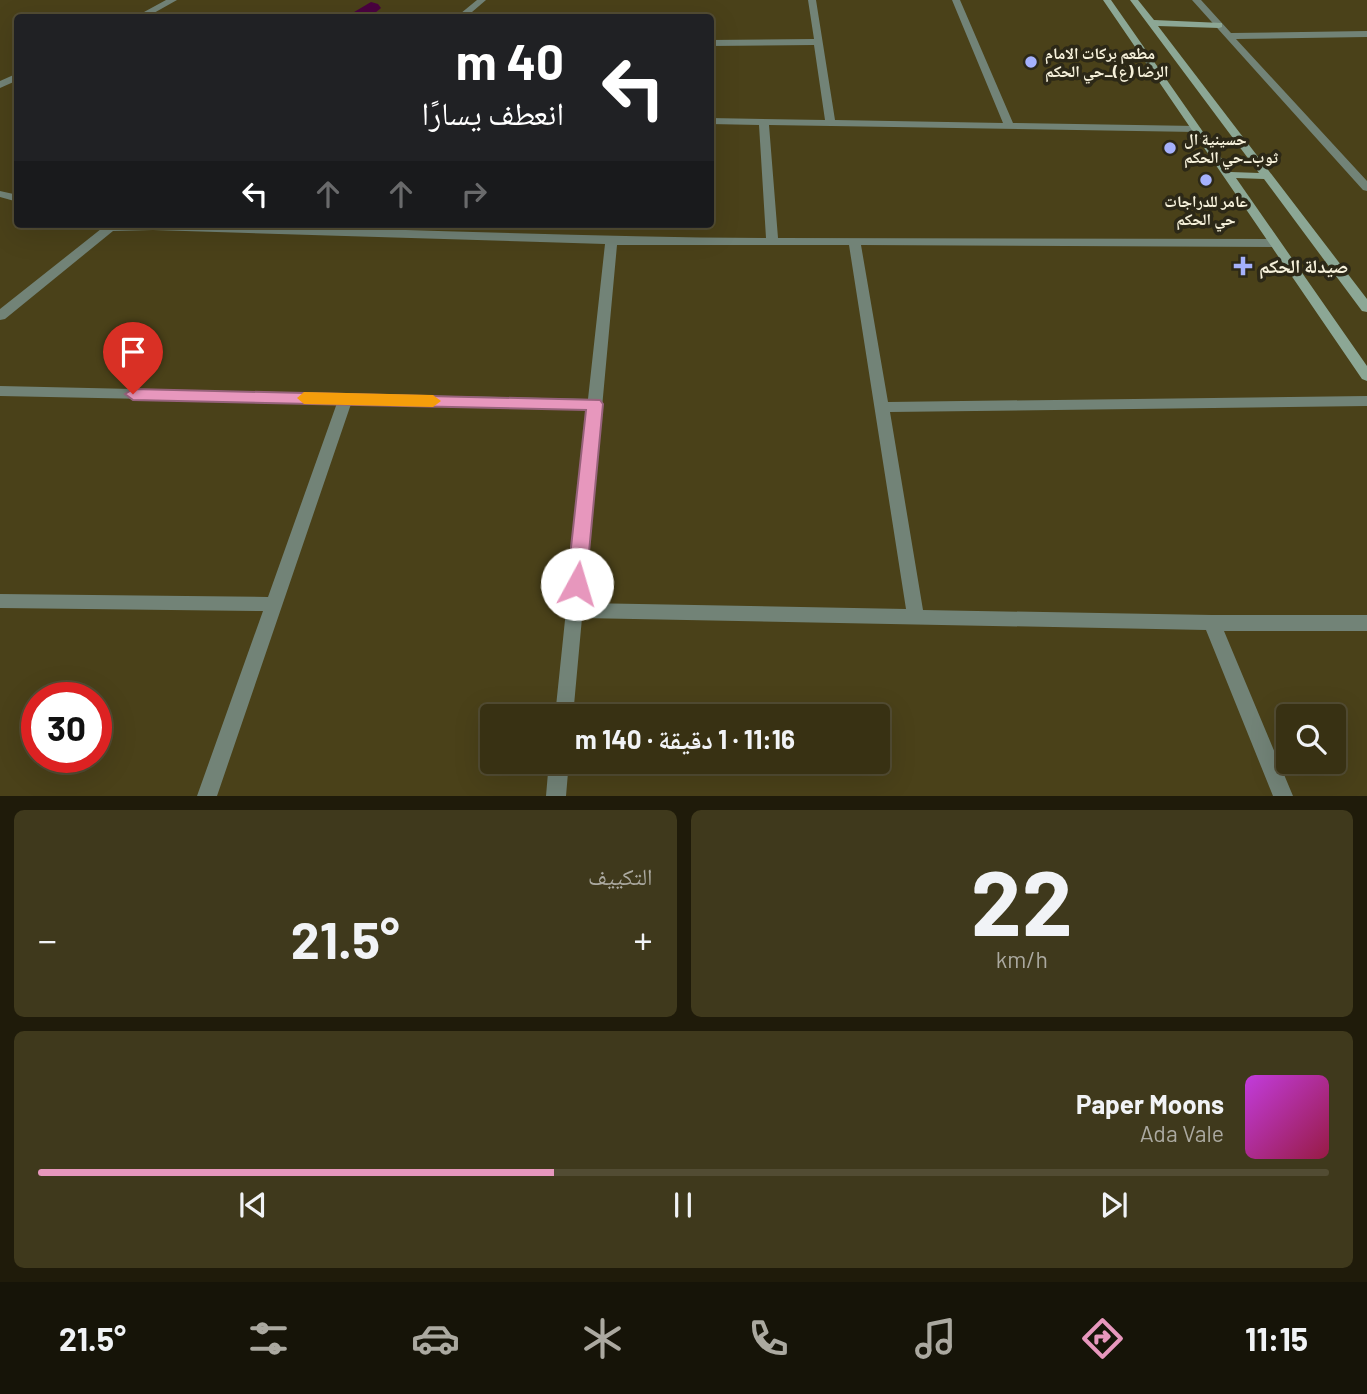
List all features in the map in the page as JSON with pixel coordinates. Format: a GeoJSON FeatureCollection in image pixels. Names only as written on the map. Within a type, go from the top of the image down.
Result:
{"type":"FeatureCollection","features":[{"type":"Feature","properties":{"kind":"street"},"geometry":{"type":"LineString","coordinates":[[145,14],[173,0]]}},
{"type":"Feature","properties":{"kind":"street"},"geometry":{"type":"LineString","coordinates":[[464,14],[482,0]]}},
{"type":"Feature","properties":{"kind":"street"},"geometry":{"type":"LineString","coordinates":[[812,0],[831,124]]}},
{"type":"Feature","properties":{"kind":"street"},"geometry":{"type":"LineString","coordinates":[[956,0],[1010,127]]}},
{"type":"Feature","properties":{"kind":"street"},"geometry":{"type":"LineString","coordinates":[[1107,0],[1367,376]]}},
{"type":"Feature","properties":{"kind":"street"},"geometry":{"type":"LineString","coordinates":[[1134,0],[1367,309]]}},
{"type":"Feature","properties":{"kind":"street"},"geometry":{"type":"LineString","coordinates":[[1196,0],[1367,188]]}},
{"type":"Feature","properties":{"kind":"street"},"geometry":{"type":"LineString","coordinates":[[1151,23],[1219,24]]}},
{"type":"Feature","properties":{"kind":"street"},"geometry":{"type":"LineString","coordinates":[[1230,36],[1362,35],[1367,43]]}},
{"type":"Feature","properties":{"kind":"street"},"geometry":{"type":"LineString","coordinates":[[714,43],[818,42]]}},
{"type":"Feature","properties":{"kind":"street"},"geometry":{"type":"LineString","coordinates":[[714,121],[1196,129]]}},
{"type":"Feature","properties":{"kind":"street"},"geometry":{"type":"LineString","coordinates":[[764,122],[772,242]]}},
{"type":"Feature","properties":{"kind":"street"},"geometry":{"type":"LineString","coordinates":[[1228,175],[1265,176]]}},
{"type":"Feature","properties":{"kind":"street"},"geometry":{"type":"LineString","coordinates":[[0,316],[110,228]]}},
{"type":"Feature","properties":{"kind":"street"},"geometry":{"type":"LineString","coordinates":[[216,228],[611,241],[1275,243]]}},
{"type":"Feature","properties":{"kind":"street"},"geometry":{"type":"LineString","coordinates":[[565,704],[611,241]]}},
{"type":"Feature","properties":{"kind":"street"},"geometry":{"type":"LineString","coordinates":[[855,243],[916,617]]}},
{"type":"Feature","properties":{"kind":"street"},"geometry":{"type":"LineString","coordinates":[[0,391],[595,404]]}},
{"type":"Feature","properties":{"kind":"street"},"geometry":{"type":"LineString","coordinates":[[207,796],[346,399]]}},
{"type":"Feature","properties":{"kind":"street"},"geometry":{"type":"LineString","coordinates":[[882,407],[1367,401]]}},
{"type":"Feature","properties":{"kind":"street"},"geometry":{"type":"LineString","coordinates":[[0,601],[274,604]]}},
{"type":"Feature","properties":{"kind":"street"},"geometry":{"type":"LineString","coordinates":[[574,610],[1212,623],[1367,623]]}},
{"type":"Feature","properties":{"kind":"street"},"geometry":{"type":"LineString","coordinates":[[1212,623],[1283,796]]}},
{"type":"Feature","properties":{"kind":"street"},"geometry":{"type":"LineString","coordinates":[[555,796],[558,774]]}},
{"type":"Feature","properties":{"kind":"waterway"},"geometry":{"type":"LineString","coordinates":[[361,14],[371,8]]}},
{"type":"Feature","properties":{"kind":"slow traffic"},"geometry":{"type":"LineString","coordinates":[[304,398],[433,401]]}},
{"type":"Feature","properties":{"kind":"place","name":"مطعم بركات الامام الرضا (ع)_حي الحكم"},"geometry":{"type":"Point","coordinates":[1031,62]}},
{"type":"Feature","properties":{"kind":"place","name":"حسينية ال ثوب_حي الحكم"},"geometry":{"type":"Point","coordinates":[1170,148]}},
{"type":"Feature","properties":{"kind":"place","name":"عامر للدراجات حي الحكم"},"geometry":{"type":"Point","coordinates":[1206,180]}},
{"type":"Feature","properties":{"kind":"place","name":"صيدلة الحكم"},"geometry":{"type":"Point","coordinates":[1243,266]}},
{"type":"Feature","properties":{"kind":"route"},"geometry":{"type":"LineString","coordinates":[[133,394],[595,404],[577,584]]}}]}
